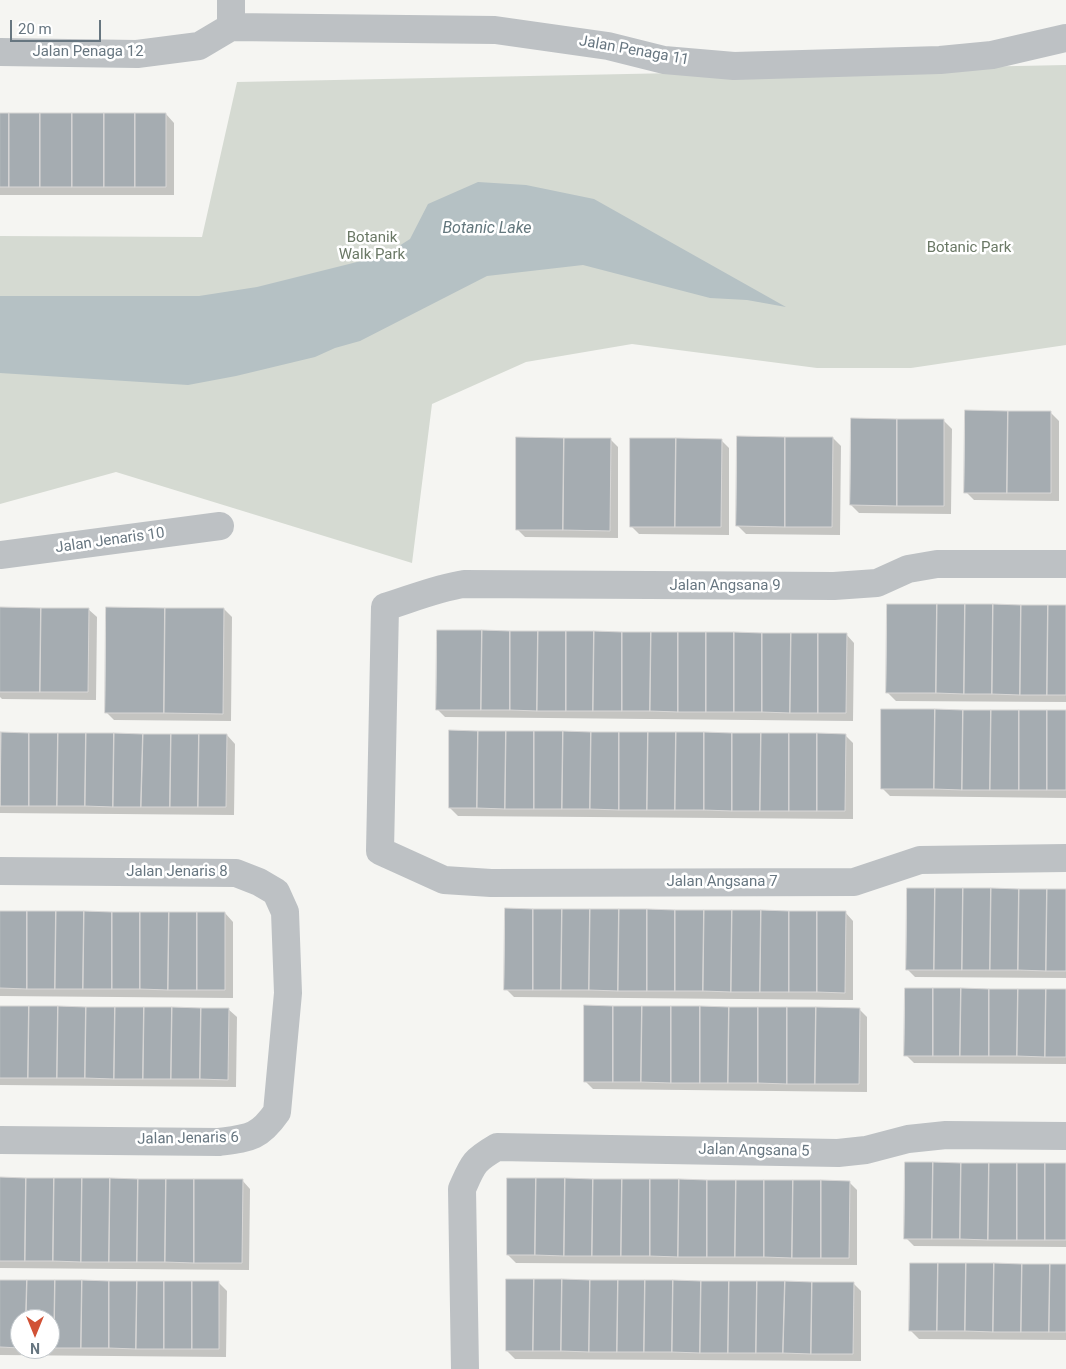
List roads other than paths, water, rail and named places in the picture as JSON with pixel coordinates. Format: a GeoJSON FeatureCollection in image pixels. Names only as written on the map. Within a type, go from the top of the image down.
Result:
{"type":"FeatureCollection","features":[{"type":"Feature","properties":{"kind":"street"},"geometry":{"type":"LineString","coordinates":[[231,0],[231,27]]}},
{"type":"Feature","properties":{"kind":"street","name":"Jalan Penaga 11"},"geometry":{"type":"LineString","coordinates":[[231,27],[495,30],[608,46],[664,60],[734,66],[940,60],[992,55],[1066,38]]}},
{"type":"Feature","properties":{"kind":"street","name":"Jalan Penaga 12"},"geometry":{"type":"LineString","coordinates":[[0,52],[137,54],[199,46],[231,27]]}},
{"type":"Feature","properties":{"kind":"street","name":"Jalan Jenaris 10"},"geometry":{"type":"LineString","coordinates":[[0,556],[220,526]]}},
{"type":"Feature","properties":{"kind":"street","name":"Jalan Angsana 9"},"geometry":{"type":"LineString","coordinates":[[380,851],[385,606],[430,593],[443,587],[464,584],[834,586],[876,583],[908,569],[937,564],[1066,564]]}},
{"type":"Feature","properties":{"kind":"street","name":"Jalan Angsana 7"},"geometry":{"type":"LineString","coordinates":[[380,851],[444,880],[491,882],[854,882],[920,860],[1066,858]]}},
{"type":"Feature","properties":{"kind":"street","name":"Jalan Jenaris 8"},"geometry":{"type":"LineString","coordinates":[[0,871],[236,872],[276,892],[285,912],[288,993]]}},
{"type":"Feature","properties":{"kind":"street","name":"Jalan Jenaris 6"},"geometry":{"type":"LineString","coordinates":[[0,1140],[219,1142],[250,1138],[267,1126],[277,1112],[288,993]]}},
{"type":"Feature","properties":{"kind":"street","name":"Jalan Angsana 5"},"geometry":{"type":"LineString","coordinates":[[465,1369],[462,1189],[479,1157],[497,1146],[838,1153],[866,1150],[908,1139],[946,1136],[1066,1136]]}},
{"type":"Feature","properties":{"kind":"water","name":"Botanic Lake"},"geometry":{"type":"Polygon","coordinates":[[[478,182],[526,185],[594,199],[786,307],[747,300],[710,298],[583,265],[487,276],[360,341],[335,348],[315,357],[236,376],[188,385],[0,373],[0,296],[199,296],[257,287],[385,255],[410,239],[428,204],[478,182]]]}},
{"type":"Feature","properties":{"kind":"park label","name":"Botanik Walk Park"},"geometry":{"type":"Point","coordinates":[372,246]}},
{"type":"Feature","properties":{"kind":"park label","name":"Botanic Park"},"geometry":{"type":"Point","coordinates":[969,248]}}]}
